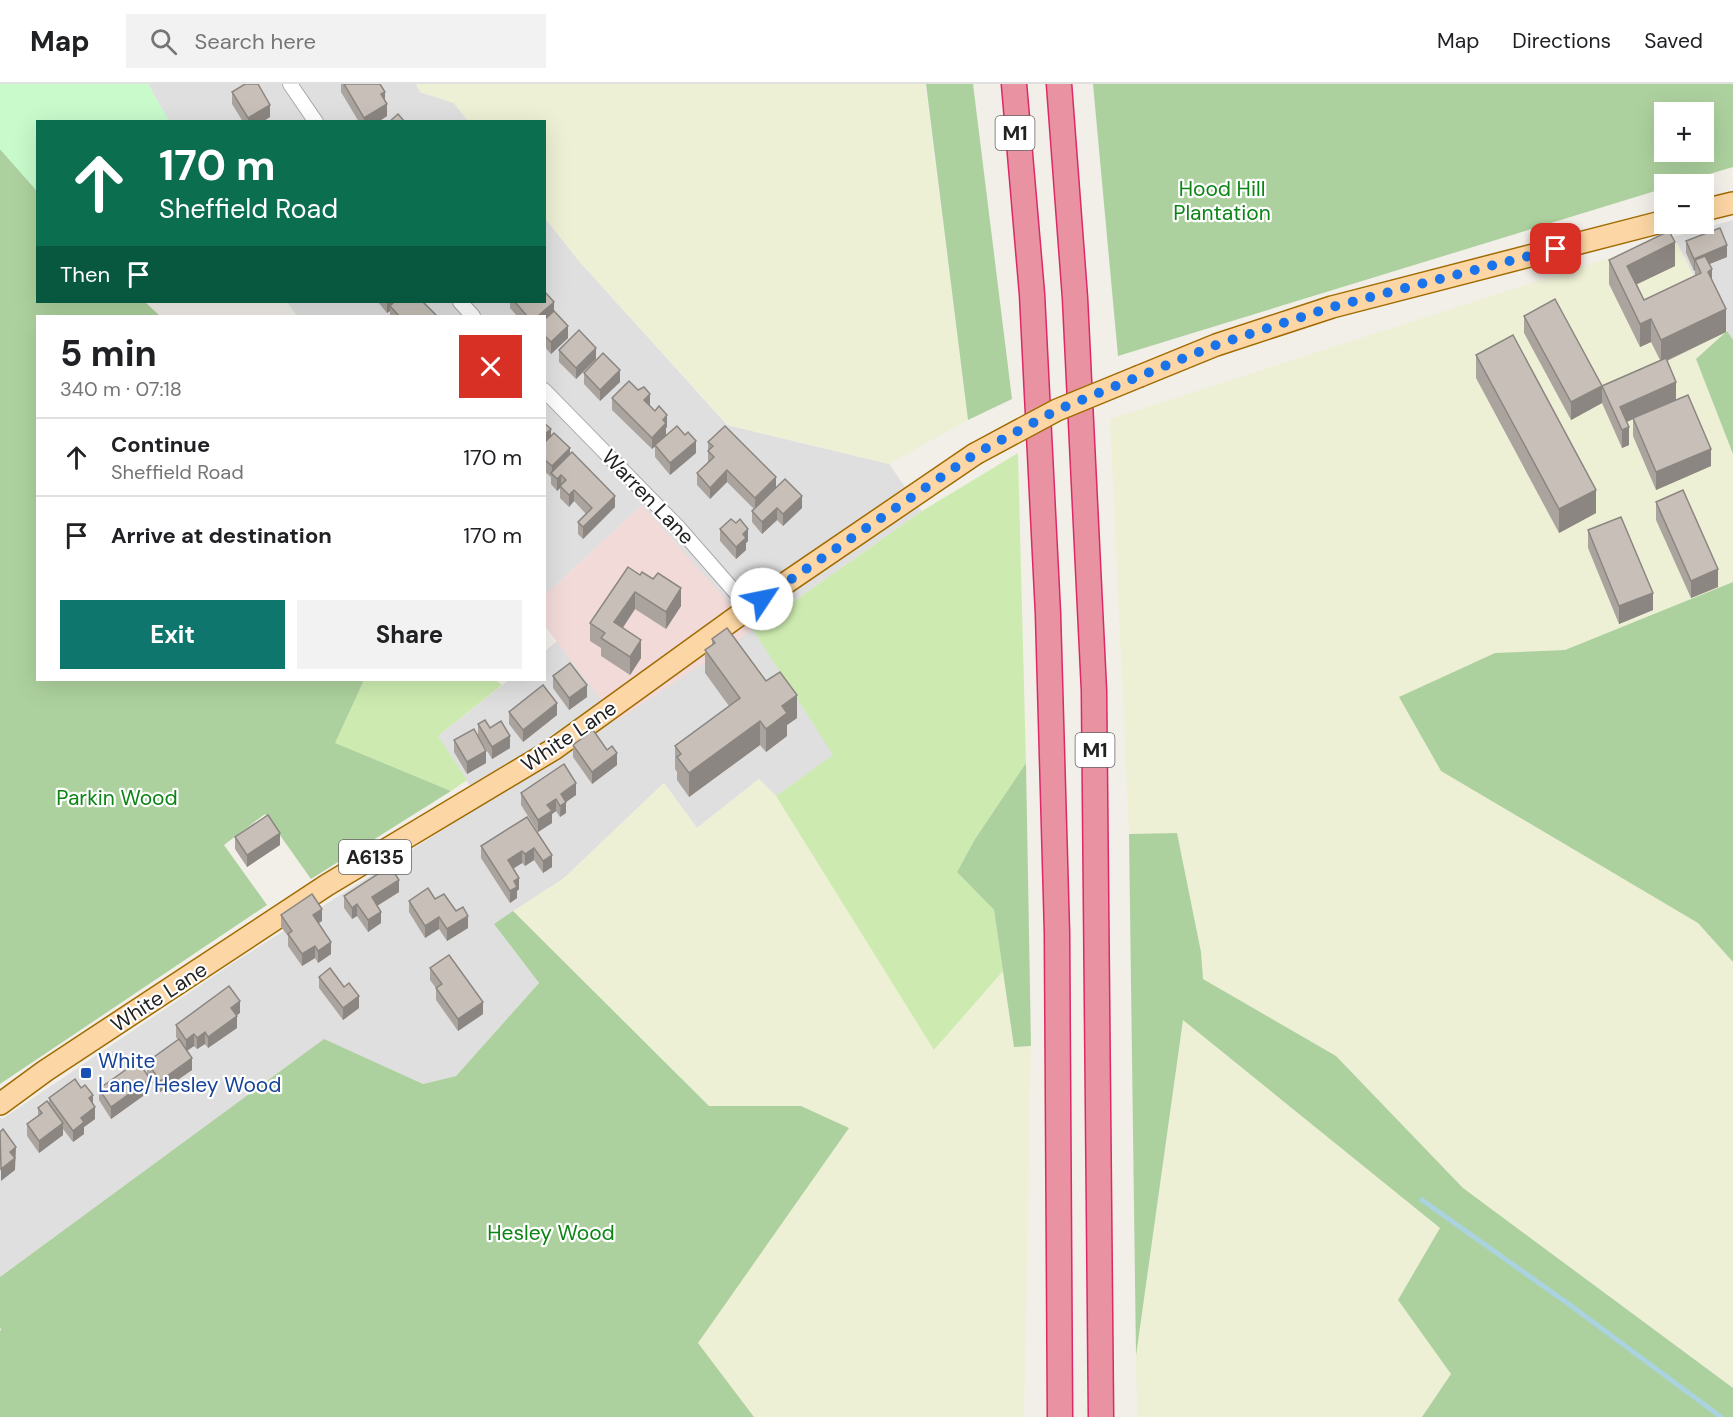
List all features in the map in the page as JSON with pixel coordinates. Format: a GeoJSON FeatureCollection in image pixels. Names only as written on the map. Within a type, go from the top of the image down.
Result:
{"type":"FeatureCollection","features":[{"type":"Feature","properties":{"kind":"highway","name":"M1"},"geometry":{"type":"LineString","coordinates":[[1008,84],[1022,182]]}},
{"type":"Feature","properties":{"kind":"highway","name":"M1"},"geometry":{"type":"LineString","coordinates":[[1014,84],[1032,294],[1048,614],[1057,933],[1060,1417]]}},
{"type":"Feature","properties":{"kind":"highway","name":"M1"},"geometry":{"type":"LineString","coordinates":[[1059,84],[1075,298],[1094,691],[1101,1417]]}},
{"type":"Feature","properties":{"kind":"main road"},"geometry":{"type":"LineString","coordinates":[[1714,208],[1733,203]]}},
{"type":"Feature","properties":{"kind":"main road","name":"White Lane"},"geometry":{"type":"LineString","coordinates":[[0,1104],[45,1071],[327,885],[554,749],[749,608],[975,454],[1057,410],[1216,345],[1332,307],[1654,224]]}},
{"type":"Feature","properties":{"kind":"street"},"geometry":{"type":"LineString","coordinates":[[290,84],[315,120]]}},
{"type":"Feature","properties":{"kind":"street"},"geometry":{"type":"LineString","coordinates":[[461,303],[472,315]]}},
{"type":"Feature","properties":{"kind":"street","name":"Warren Lane"},"geometry":{"type":"LineString","coordinates":[[546,392],[679,528],[749,608]]}},
{"type":"Feature","properties":{"kind":"shaded area"},"geometry":{"type":"Polygon","coordinates":[[[148,84],[416,84],[420,92],[454,103],[467,120],[168,120],[148,84]]]}},
{"type":"Feature","properties":{"kind":"shaded area"},"geometry":{"type":"Polygon","coordinates":[[[546,219],[579,261],[727,425],[889,464],[922,511],[753,630],[834,755],[776,796],[759,779],[697,828],[664,783],[563,879],[494,924],[539,983],[456,1076],[423,1084],[324,1040],[0,1277],[0,1117],[2,1119],[233,963],[482,805],[438,736],[508,681],[546,681],[546,650],[557,641],[618,721],[642,505],[546,594],[546,315],[296,315],[288,303],[546,303],[546,219]]]}},
{"type":"Feature","properties":{"kind":"shaded area"},"geometry":{"type":"Polygon","coordinates":[[[1733,220],[1733,340],[1702,293],[1674,237],[1684,234],[1714,234],[1714,225],[1733,220]]]}},
{"type":"Feature","properties":{"kind":"shaded area"},"geometry":{"type":"Polygon","coordinates":[[[642,505],[753,630],[617,721],[546,627],[546,594],[642,505]]]}},
{"type":"Feature","properties":{"kind":"green space"},"geometry":{"type":"Polygon","coordinates":[[[0,84],[148,84],[168,120],[36,120],[36,190],[0,149],[0,84]]]}},
{"type":"Feature","properties":{"kind":"green space"},"geometry":{"type":"Polygon","coordinates":[[[416,84],[925,84],[968,420],[889,464],[728,425],[579,261],[546,219],[546,120],[467,120],[454,103],[420,92],[416,84]]]}},
{"type":"Feature","properties":{"kind":"green space"},"geometry":{"type":"Polygon","coordinates":[[[926,84],[973,84],[1012,399],[968,420],[926,84]]]}},
{"type":"Feature","properties":{"kind":"green space","name":"Hood Hill Plantation"},"geometry":{"type":"Polygon","coordinates":[[[1093,84],[1733,84],[1733,167],[1710,174],[1654,174],[1654,191],[1118,356],[1093,84]]]}},
{"type":"Feature","properties":{"kind":"green space","name":"Parkin Wood"},"geometry":{"type":"Polygon","coordinates":[[[0,149],[36,190],[36,303],[146,303],[159,315],[36,315],[36,681],[364,681],[335,743],[451,791],[311,879],[265,814],[224,845],[267,905],[0,1084],[0,149]]]}},
{"type":"Feature","properties":{"kind":"green space"},"geometry":{"type":"Polygon","coordinates":[[[1674,237],[1702,293],[1727,331],[1696,359],[1733,454],[1733,582],[1565,650],[1495,653],[1698,923],[1733,962],[1733,1388],[1463,1188],[1336,1056],[1203,979],[1201,952],[1177,833],[1129,834],[1110,419],[1674,237]]]}},
{"type":"Feature","properties":{"kind":"green space"},"geometry":{"type":"Polygon","coordinates":[[[1727,331],[1733,340],[1733,454],[1696,359],[1727,331]]]}},
{"type":"Feature","properties":{"kind":"green space"},"geometry":{"type":"Polygon","coordinates":[[[1018,453],[1026,763],[975,839],[957,872],[994,910],[1003,971],[934,1050],[776,796],[833,755],[753,630],[922,511],[1018,453]]]}},
{"type":"Feature","properties":{"kind":"green space"},"geometry":{"type":"Polygon","coordinates":[[[1733,582],[1733,962],[1698,923],[1441,771],[1399,697],[1495,653],[1565,650],[1733,582]]]}},
{"type":"Feature","properties":{"kind":"green space"},"geometry":{"type":"Polygon","coordinates":[[[364,681],[496,681],[502,685],[438,736],[467,780],[451,791],[334,743],[364,681]]]}},
{"type":"Feature","properties":{"kind":"green space"},"geometry":{"type":"Polygon","coordinates":[[[1026,763],[1031,1046],[1014,1047],[994,910],[957,872],[975,839],[1026,763]]]}},
{"type":"Feature","properties":{"kind":"green space"},"geometry":{"type":"Polygon","coordinates":[[[759,779],[776,796],[935,1050],[1003,971],[1014,1047],[1031,1046],[1024,1417],[754,1417],[697,1343],[849,1128],[801,1106],[709,1106],[513,911],[563,879],[664,783],[697,828],[759,779]]]}},
{"type":"Feature","properties":{"kind":"green space"},"geometry":{"type":"Polygon","coordinates":[[[1177,833],[1201,952],[1203,979],[1336,1056],[1463,1188],[1733,1388],[1733,1417],[1422,1417],[1451,1374],[1398,1300],[1440,1228],[1183,1020],[1136,1356],[1129,834],[1177,833]]]}},
{"type":"Feature","properties":{"kind":"green space","name":"Hesley Wood"},"geometry":{"type":"Polygon","coordinates":[[[513,911],[709,1106],[801,1106],[849,1128],[698,1343],[754,1417],[0,1417],[0,1277],[324,1039],[423,1084],[456,1076],[539,983],[494,924],[513,911]]]}},
{"type":"Feature","properties":{"kind":"green space"},"geometry":{"type":"Polygon","coordinates":[[[1183,1019],[1440,1228],[1398,1300],[1452,1374],[1422,1417],[1137,1417],[1136,1356],[1183,1019]]]}},
{"type":"Feature","properties":{"kind":"building"},"geometry":{"type":"Polygon","coordinates":[[[245,84],[258,84],[270,105],[248,118],[232,92],[245,84]]]}},
{"type":"Feature","properties":{"kind":"building"},"geometry":{"type":"Polygon","coordinates":[[[344,84],[380,84],[385,92],[381,94],[387,104],[364,118],[344,84]]]}},
{"type":"Feature","properties":{"kind":"building"},"geometry":{"type":"Polygon","coordinates":[[[398,114],[403,120],[391,120],[398,114]]]}},
{"type":"Feature","properties":{"kind":"building"},"geometry":{"type":"Polygon","coordinates":[[[1720,228],[1727,245],[1694,259],[1686,241],[1704,234],[1714,234],[1714,230],[1720,228]]]}},
{"type":"Feature","properties":{"kind":"building"},"geometry":{"type":"Polygon","coordinates":[[[1663,234],[1671,234],[1675,242],[1627,266],[1644,300],[1701,273],[1695,260],[1705,256],[1712,269],[1708,272],[1726,309],[1661,340],[1651,319],[1640,324],[1609,260],[1663,234]]]}},
{"type":"Feature","properties":{"kind":"building"},"geometry":{"type":"Polygon","coordinates":[[[546,293],[554,302],[539,315],[526,315],[516,303],[546,303],[546,293]]]}},
{"type":"Feature","properties":{"kind":"building"},"geometry":{"type":"Polygon","coordinates":[[[1555,299],[1602,386],[1571,402],[1524,316],[1555,299]]]}},
{"type":"Feature","properties":{"kind":"building"},"geometry":{"type":"Polygon","coordinates":[[[393,303],[424,303],[436,315],[398,315],[390,306],[393,303]]]}},
{"type":"Feature","properties":{"kind":"building"},"geometry":{"type":"Polygon","coordinates":[[[554,311],[568,326],[551,342],[546,337],[546,318],[554,311]]]}},
{"type":"Feature","properties":{"kind":"building"},"geometry":{"type":"Polygon","coordinates":[[[579,330],[596,348],[576,368],[559,350],[579,330]]]}},
{"type":"Feature","properties":{"kind":"building"},"geometry":{"type":"Polygon","coordinates":[[[1513,335],[1596,490],[1559,509],[1476,355],[1513,335]]]}},
{"type":"Feature","properties":{"kind":"building"},"geometry":{"type":"Polygon","coordinates":[[[603,353],[620,370],[600,390],[584,373],[603,353]]]}},
{"type":"Feature","properties":{"kind":"building"},"geometry":{"type":"Polygon","coordinates":[[[1666,358],[1676,382],[1620,407],[1629,427],[1622,430],[1602,386],[1666,358]]]}},
{"type":"Feature","properties":{"kind":"building"},"geometry":{"type":"Polygon","coordinates":[[[629,381],[638,390],[644,387],[650,394],[644,400],[655,411],[659,406],[667,415],[663,420],[666,423],[652,438],[612,398],[629,381]]]}},
{"type":"Feature","properties":{"kind":"building"},"geometry":{"type":"Polygon","coordinates":[[[1688,395],[1711,449],[1656,472],[1633,418],[1688,395]]]}},
{"type":"Feature","properties":{"kind":"building"},"geometry":{"type":"Polygon","coordinates":[[[677,426],[685,435],[688,432],[696,441],[670,463],[655,445],[677,426]]]}},
{"type":"Feature","properties":{"kind":"building"},"geometry":{"type":"Polygon","coordinates":[[[725,426],[776,477],[755,498],[727,470],[710,488],[697,473],[714,457],[708,451],[713,446],[708,442],[725,426]]]}},
{"type":"Feature","properties":{"kind":"building"},"geometry":{"type":"Polygon","coordinates":[[[554,433],[570,448],[552,466],[546,461],[546,441],[554,433]]]}},
{"type":"Feature","properties":{"kind":"building"},"geometry":{"type":"Polygon","coordinates":[[[572,452],[615,496],[583,527],[578,522],[592,508],[574,490],[569,495],[560,486],[566,480],[561,475],[557,479],[551,473],[572,452]]]}},
{"type":"Feature","properties":{"kind":"building"},"geometry":{"type":"Polygon","coordinates":[[[785,479],[802,496],[783,514],[777,508],[762,522],[752,511],[785,479]]]}},
{"type":"Feature","properties":{"kind":"building"},"geometry":{"type":"Polygon","coordinates":[[[1683,490],[1718,569],[1691,581],[1656,502],[1683,490]]]}},
{"type":"Feature","properties":{"kind":"building"},"geometry":{"type":"Polygon","coordinates":[[[1621,517],[1653,593],[1619,606],[1588,530],[1621,517]]]}},
{"type":"Feature","properties":{"kind":"building"},"geometry":{"type":"Polygon","coordinates":[[[731,519],[736,523],[740,519],[748,529],[743,534],[746,538],[736,547],[720,529],[731,519]]]}},
{"type":"Feature","properties":{"kind":"building"},"geometry":{"type":"Polygon","coordinates":[[[628,567],[640,575],[642,572],[653,579],[658,573],[681,588],[666,612],[635,592],[614,622],[641,640],[630,657],[601,638],[605,633],[590,623],[628,567]]]}},
{"type":"Feature","properties":{"kind":"building"},"geometry":{"type":"Polygon","coordinates":[[[727,628],[766,681],[780,672],[797,695],[782,706],[787,713],[766,729],[760,721],[689,773],[677,757],[681,754],[675,746],[740,698],[705,650],[715,643],[712,639],[727,628]]]}},
{"type":"Feature","properties":{"kind":"building"},"geometry":{"type":"Polygon","coordinates":[[[570,663],[587,685],[569,698],[553,676],[570,663]]]}},
{"type":"Feature","properties":{"kind":"building"},"geometry":{"type":"Polygon","coordinates":[[[543,685],[557,703],[523,730],[509,712],[543,685]]]}},
{"type":"Feature","properties":{"kind":"building"},"geometry":{"type":"Polygon","coordinates":[[[485,720],[490,728],[501,721],[510,736],[492,747],[478,724],[485,720]]]}},
{"type":"Feature","properties":{"kind":"building"},"geometry":{"type":"Polygon","coordinates":[[[474,729],[486,751],[467,762],[454,740],[474,729]]]}},
{"type":"Feature","properties":{"kind":"building"},"geometry":{"type":"Polygon","coordinates":[[[593,730],[607,750],[612,746],[617,753],[592,772],[573,745],[593,730]]]}},
{"type":"Feature","properties":{"kind":"building"},"geometry":{"type":"Polygon","coordinates":[[[564,764],[576,783],[561,794],[566,802],[560,806],[556,799],[547,805],[552,811],[538,820],[521,793],[564,764]]]}},
{"type":"Feature","properties":{"kind":"building"},"geometry":{"type":"Polygon","coordinates":[[[268,815],[280,833],[247,855],[235,837],[268,815]]]}},
{"type":"Feature","properties":{"kind":"building"},"geometry":{"type":"Polygon","coordinates":[[[527,817],[552,855],[543,861],[534,848],[525,854],[522,851],[508,860],[519,878],[514,881],[517,887],[510,891],[481,846],[527,817]]]}},
{"type":"Feature","properties":{"kind":"building"},"geometry":{"type":"Polygon","coordinates":[[[390,866],[399,880],[372,897],[381,912],[368,920],[357,904],[352,908],[344,896],[390,866]]]}},
{"type":"Feature","properties":{"kind":"building"},"geometry":{"type":"Polygon","coordinates":[[[428,888],[435,899],[444,894],[456,911],[463,907],[468,916],[447,929],[439,917],[425,926],[409,901],[428,888]]]}},
{"type":"Feature","properties":{"kind":"building"},"geometry":{"type":"Polygon","coordinates":[[[312,894],[322,909],[313,915],[331,942],[318,951],[315,946],[302,954],[288,934],[292,931],[281,915],[312,894]]]}},
{"type":"Feature","properties":{"kind":"building"},"geometry":{"type":"Polygon","coordinates":[[[449,955],[483,1002],[458,1019],[436,988],[442,984],[430,968],[449,955]]]}},
{"type":"Feature","properties":{"kind":"building"},"geometry":{"type":"Polygon","coordinates":[[[330,968],[344,987],[349,983],[359,996],[343,1008],[319,977],[330,968]]]}},
{"type":"Feature","properties":{"kind":"building"},"geometry":{"type":"Polygon","coordinates":[[[229,986],[240,1001],[231,1008],[237,1016],[208,1037],[205,1032],[197,1038],[194,1034],[186,1040],[176,1025],[229,986]]]}},
{"type":"Feature","properties":{"kind":"building"},"geometry":{"type":"Polygon","coordinates":[[[179,1039],[192,1058],[160,1081],[147,1062],[179,1039]]]}},
{"type":"Feature","properties":{"kind":"building"},"geometry":{"type":"Polygon","coordinates":[[[138,1061],[150,1079],[111,1107],[99,1089],[138,1061]]]}},
{"type":"Feature","properties":{"kind":"building"},"geometry":{"type":"Polygon","coordinates":[[[75,1079],[81,1088],[85,1085],[93,1095],[89,1098],[95,1107],[81,1118],[84,1122],[73,1131],[49,1098],[75,1079]]]}},
{"type":"Feature","properties":{"kind":"building"},"geometry":{"type":"Polygon","coordinates":[[[47,1101],[63,1123],[39,1141],[27,1124],[42,1113],[38,1108],[47,1101]]]}},
{"type":"Feature","properties":{"kind":"building"},"geometry":{"type":"Polygon","coordinates":[[[3,1129],[16,1147],[10,1152],[15,1158],[1,1169],[0,1132],[3,1129]]]}},
{"type":"Feature","properties":{"kind":"waterway"},"geometry":{"type":"LineString","coordinates":[[1422,1200],[1570,1305],[1721,1417]]}},
{"type":"Feature","properties":{"kind":"place","name":"White Lane/Hesley Wood"},"geometry":{"type":"Point","coordinates":[86,1073]}},
{"type":"Feature","properties":{"kind":"route"},"geometry":{"type":"LineString","coordinates":[[762,599],[975,454],[1057,410],[1216,345],[1332,307],[1556,249]]}}]}
